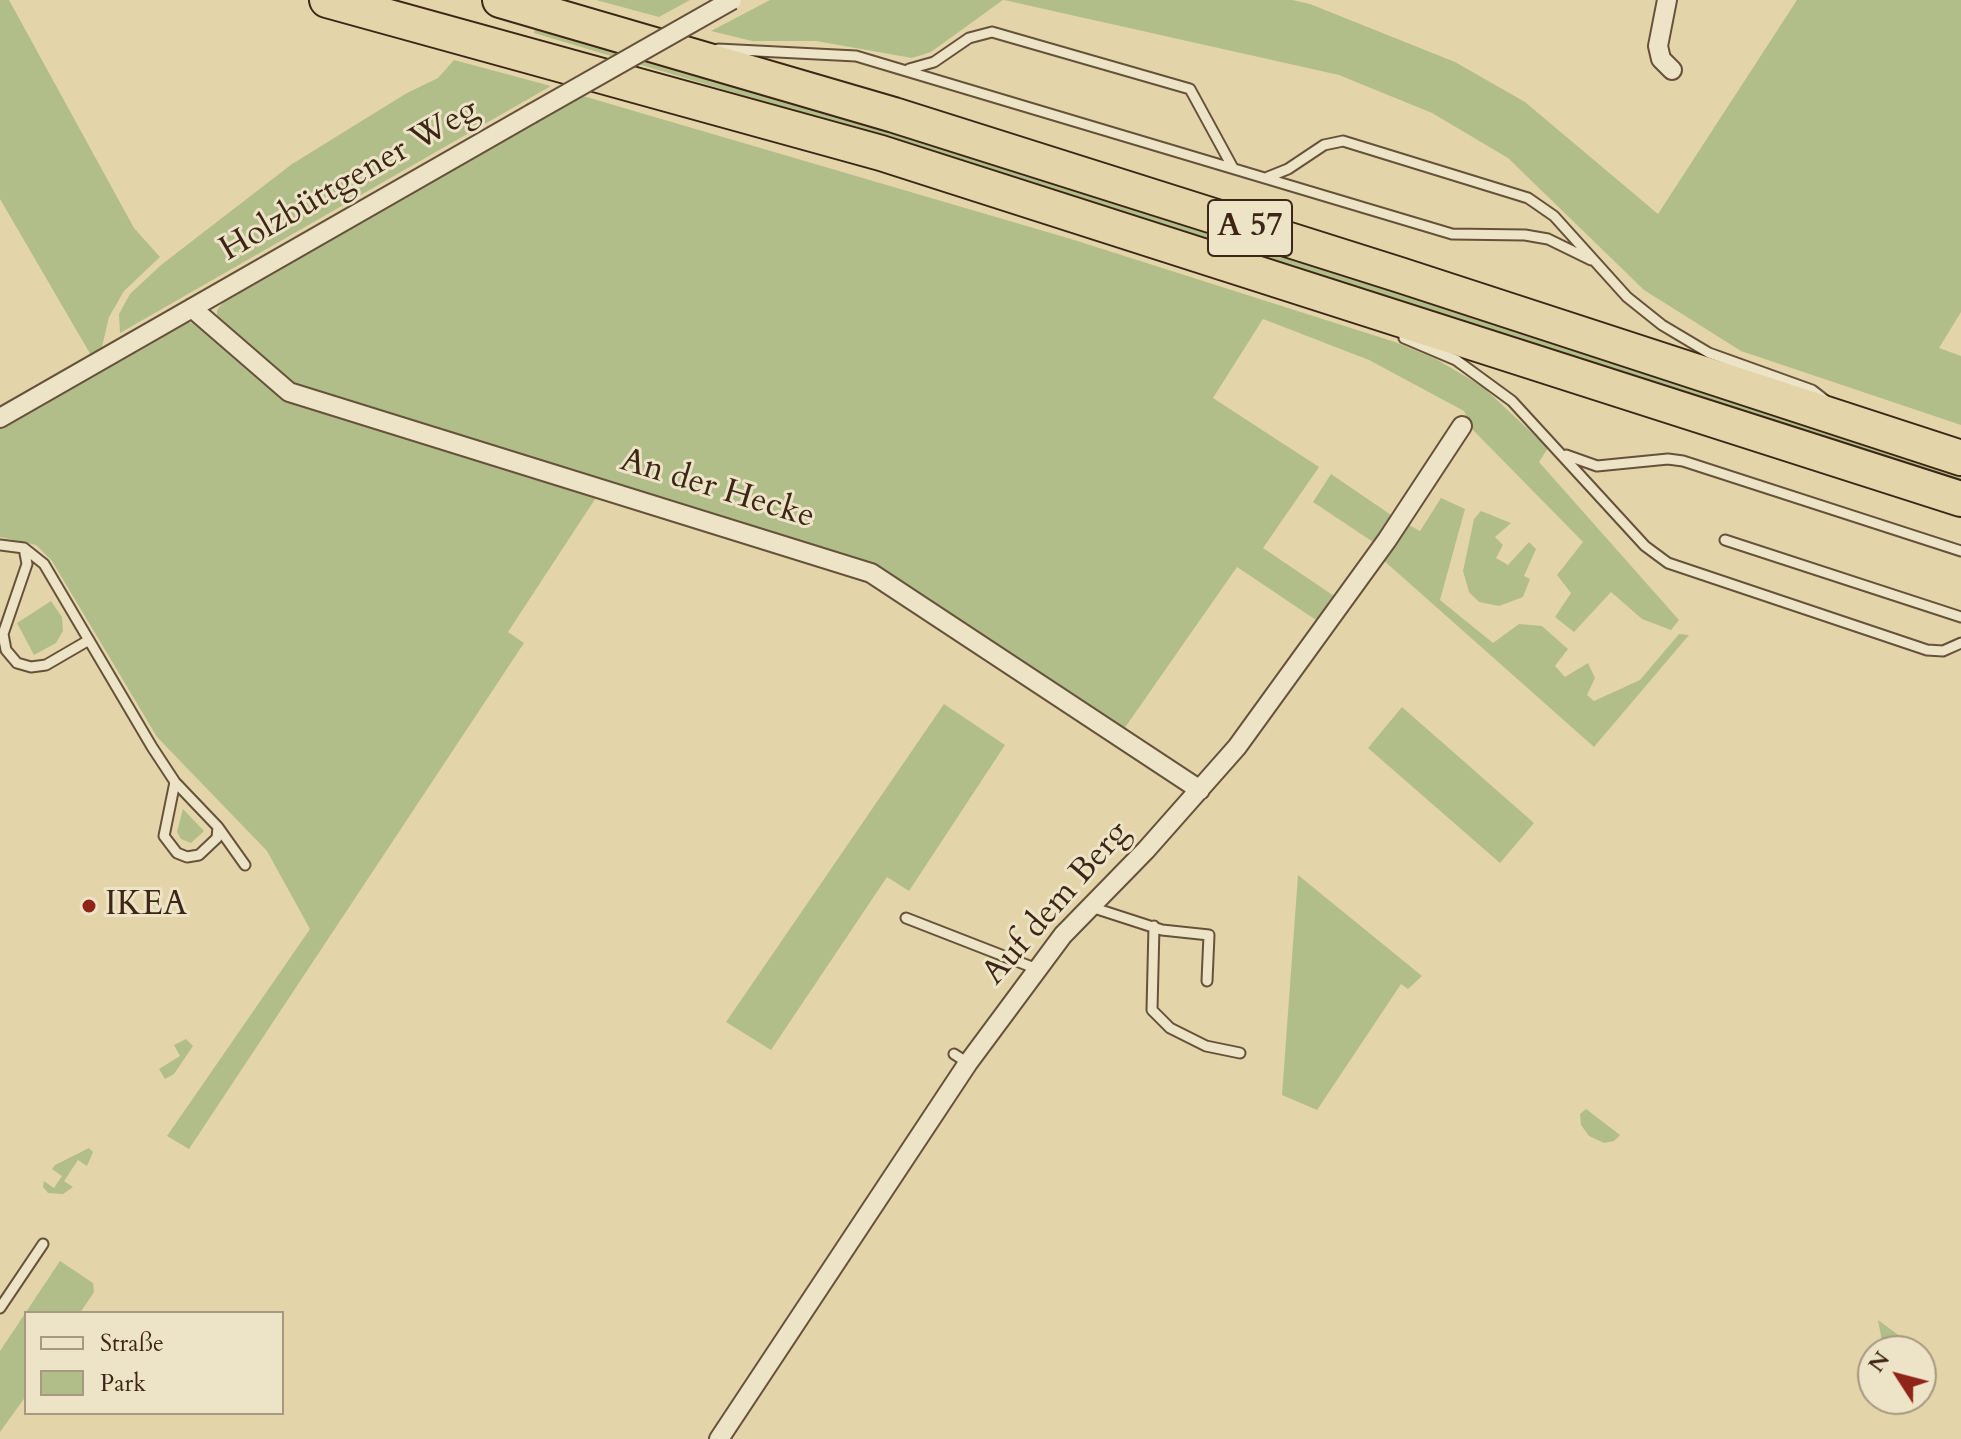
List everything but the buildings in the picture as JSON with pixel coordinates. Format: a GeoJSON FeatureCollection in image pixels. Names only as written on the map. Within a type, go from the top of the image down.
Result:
{"type":"FeatureCollection","features":[{"type":"Feature","properties":{"kind":"highway","name":"A 57"},"geometry":{"type":"LineString","coordinates":[[327,0],[881,153],[1302,285],[1961,499]]}},
{"type":"Feature","properties":{"kind":"highway","name":"A 57"},"geometry":{"type":"LineString","coordinates":[[500,0],[894,115],[1385,270],[1961,458]]}},
{"type":"Feature","properties":{"kind":"street","name":"Holzbüttgener Weg"},"geometry":{"type":"LineString","coordinates":[[0,418],[732,0]]}},
{"type":"Feature","properties":{"kind":"street"},"geometry":{"type":"LineString","coordinates":[[1667,0],[1658,46],[1661,59],[1672,70]]}},
{"type":"Feature","properties":{"kind":"street","name":"An der Hecke"},"geometry":{"type":"LineString","coordinates":[[192,308],[289,392],[871,573],[1200,790]]}},
{"type":"Feature","properties":{"kind":"street","name":"Auf dem Berg"},"geometry":{"type":"LineString","coordinates":[[719,1439],[961,1058],[1089,906],[1237,747],[1306,654],[1462,426]]}},
{"type":"Feature","properties":{"kind":"lane"},"geometry":{"type":"LineString","coordinates":[[905,69],[934,62],[980,33],[1017,37],[1190,89],[1233,168]]}},
{"type":"Feature","properties":{"kind":"lane"},"geometry":{"type":"LineString","coordinates":[[637,40],[712,48],[838,53],[905,69],[1452,234],[1525,235],[1548,239],[1591,260]]}},
{"type":"Feature","properties":{"kind":"lane"},"geometry":{"type":"LineString","coordinates":[[1267,177],[1288,169],[1324,145],[1352,142],[1528,198],[1554,216],[1634,304],[1685,341],[1733,364],[1812,390],[1860,426]]}},
{"type":"Feature","properties":{"kind":"lane"},"geometry":{"type":"LineString","coordinates":[[1302,285],[1341,312]]}},
{"type":"Feature","properties":{"kind":"lane"},"geometry":{"type":"LineString","coordinates":[[1390,333],[1441,353],[1484,377],[1563,454],[1645,546],[1681,569],[1927,650],[1943,651],[1961,643]]}},
{"type":"Feature","properties":{"kind":"lane"},"geometry":{"type":"LineString","coordinates":[[1563,454],[1597,466],[1668,459],[1683,461],[1961,551]]}},
{"type":"Feature","properties":{"kind":"lane"},"geometry":{"type":"LineString","coordinates":[[1725,540],[1961,617]]}},
{"type":"Feature","properties":{"kind":"lane"},"geometry":{"type":"LineString","coordinates":[[0,545],[24,548],[44,564],[175,782],[218,827],[245,865]]}},
{"type":"Feature","properties":{"kind":"lane"},"geometry":{"type":"LineString","coordinates":[[24,548],[27,564],[3,634],[6,650],[17,663],[31,667],[46,665],[89,640]]}},
{"type":"Feature","properties":{"kind":"lane"},"geometry":{"type":"LineString","coordinates":[[175,782],[164,824],[169,845],[187,857],[199,855],[217,838],[218,827]]}},
{"type":"Feature","properties":{"kind":"lane"},"geometry":{"type":"LineString","coordinates":[[1089,906],[1170,932],[1209,935],[1207,981]]}},
{"type":"Feature","properties":{"kind":"lane"},"geometry":{"type":"LineString","coordinates":[[906,918],[1037,969]]}},
{"type":"Feature","properties":{"kind":"lane"},"geometry":{"type":"LineString","coordinates":[[1154,926],[1152,1010],[1170,1028],[1206,1046],[1240,1053]]}},
{"type":"Feature","properties":{"kind":"lane"},"geometry":{"type":"LineString","coordinates":[[0,1308],[43,1244]]}},
{"type":"Feature","properties":{"kind":"green space"},"geometry":{"type":"Polygon","coordinates":[[[0,0],[9,0],[134,228],[160,257],[124,291],[109,317],[102,347],[92,357],[0,199],[0,0]]]}},
{"type":"Feature","properties":{"kind":"green space"},"geometry":{"type":"Polygon","coordinates":[[[596,0],[690,0],[659,17],[596,0]]]}},
{"type":"Feature","properties":{"kind":"green space"},"geometry":{"type":"Polygon","coordinates":[[[770,0],[1003,0],[931,52],[912,58],[816,41],[752,41],[711,31],[770,0]]]}},
{"type":"Feature","properties":{"kind":"green space"},"geometry":{"type":"Polygon","coordinates":[[[1004,0],[1292,0],[1310,4],[1455,62],[1525,102],[1658,214],[1797,0],[1961,0],[1961,312],[1939,348],[1961,356],[1961,425],[1741,351],[1644,290],[1508,158],[1432,113],[1339,75],[1004,0]]]}},
{"type":"Feature","properties":{"kind":"green space"},"geometry":{"type":"Polygon","coordinates":[[[535,28],[1024,173],[1961,475],[1961,482],[1023,179],[534,33],[535,28]]]}},
{"type":"Feature","properties":{"kind":"green space"},"geometry":{"type":"Polygon","coordinates":[[[454,60],[551,86],[120,333],[119,314],[130,294],[161,265],[292,164],[407,93],[438,78],[454,60]]]}},
{"type":"Feature","properties":{"kind":"green space"},"geometry":{"type":"Polygon","coordinates":[[[583,96],[1071,239],[1395,342],[1436,359],[1483,387],[1548,448],[1539,462],[1679,620],[1671,630],[1642,619],[1611,592],[1574,632],[1555,617],[1571,593],[1557,575],[1583,542],[1473,430],[1464,411],[1369,360],[1263,319],[1213,398],[1319,467],[1263,548],[1340,600],[1322,624],[1237,567],[1124,729],[883,570],[287,384],[217,320],[217,310],[224,301],[583,96]]]}},
{"type":"Feature","properties":{"kind":"green space"},"geometry":{"type":"Polygon","coordinates":[[[185,322],[198,323],[272,386],[599,493],[508,632],[524,643],[189,1149],[167,1136],[310,929],[267,851],[157,737],[52,561],[36,545],[0,537],[0,424],[185,322]]]}},
{"type":"Feature","properties":{"kind":"green space"},"geometry":{"type":"Polygon","coordinates":[[[1331,474],[1394,517],[1376,544],[1313,502],[1331,474]]]}},
{"type":"Feature","properties":{"kind":"green space"},"geometry":{"type":"Polygon","coordinates":[[[1441,498],[1465,509],[1440,600],[1493,643],[1519,624],[1542,626],[1568,649],[1555,666],[1565,677],[1588,663],[1595,678],[1587,695],[1594,701],[1640,680],[1679,634],[1689,635],[1594,747],[1382,559],[1405,523],[1420,531],[1441,498]]]}},
{"type":"Feature","properties":{"kind":"green space"},"geometry":{"type":"Polygon","coordinates":[[[1481,511],[1511,523],[1495,537],[1503,545],[1496,558],[1508,565],[1529,542],[1536,549],[1524,576],[1530,579],[1523,597],[1499,606],[1479,602],[1469,592],[1463,571],[1474,519],[1481,511]]]}},
{"type":"Feature","properties":{"kind":"green space"},"geometry":{"type":"Polygon","coordinates":[[[51,601],[62,617],[63,631],[56,643],[34,655],[17,623],[51,601]]]}},
{"type":"Feature","properties":{"kind":"green space"},"geometry":{"type":"Polygon","coordinates":[[[944,704],[1005,745],[909,891],[887,877],[771,1050],[726,1022],[944,704]]]}},
{"type":"Feature","properties":{"kind":"green space"},"geometry":{"type":"Polygon","coordinates":[[[1402,707],[1534,823],[1500,863],[1368,748],[1402,707]]]}},
{"type":"Feature","properties":{"kind":"green space"},"geometry":{"type":"Polygon","coordinates":[[[183,809],[204,831],[191,843],[181,839],[177,832],[183,809]]]}},
{"type":"Feature","properties":{"kind":"green space"},"geometry":{"type":"Polygon","coordinates":[[[1298,875],[1422,976],[1408,989],[1401,984],[1317,1110],[1282,1095],[1298,875]]]}},
{"type":"Feature","properties":{"kind":"green space"},"geometry":{"type":"Polygon","coordinates":[[[186,1039],[193,1046],[174,1074],[165,1079],[159,1069],[180,1056],[174,1045],[186,1039]]]}},
{"type":"Feature","properties":{"kind":"green space"},"geometry":{"type":"Polygon","coordinates":[[[1586,1109],[1620,1135],[1614,1141],[1604,1143],[1589,1136],[1581,1125],[1580,1114],[1586,1109]]]}},
{"type":"Feature","properties":{"kind":"green space"},"geometry":{"type":"Polygon","coordinates":[[[89,1148],[93,1152],[87,1166],[78,1160],[64,1181],[73,1187],[63,1194],[48,1193],[43,1187],[44,1181],[54,1188],[62,1176],[52,1169],[55,1165],[89,1148]]]}},
{"type":"Feature","properties":{"kind":"green space"},"geometry":{"type":"Polygon","coordinates":[[[60,1261],[93,1283],[94,1292],[81,1311],[27,1311],[60,1261]]]}},
{"type":"Feature","properties":{"kind":"green space"},"geometry":{"type":"Polygon","coordinates":[[[24,1315],[24,1399],[0,1432],[0,1351],[24,1315]]]}},
{"type":"Feature","properties":{"kind":"green space"},"geometry":{"type":"Polygon","coordinates":[[[1878,1320],[1898,1335],[1881,1335],[1878,1320]]]}},
{"type":"Feature","properties":{"kind":"place","name":"IKEA"},"geometry":{"type":"Point","coordinates":[89,906]}}]}
